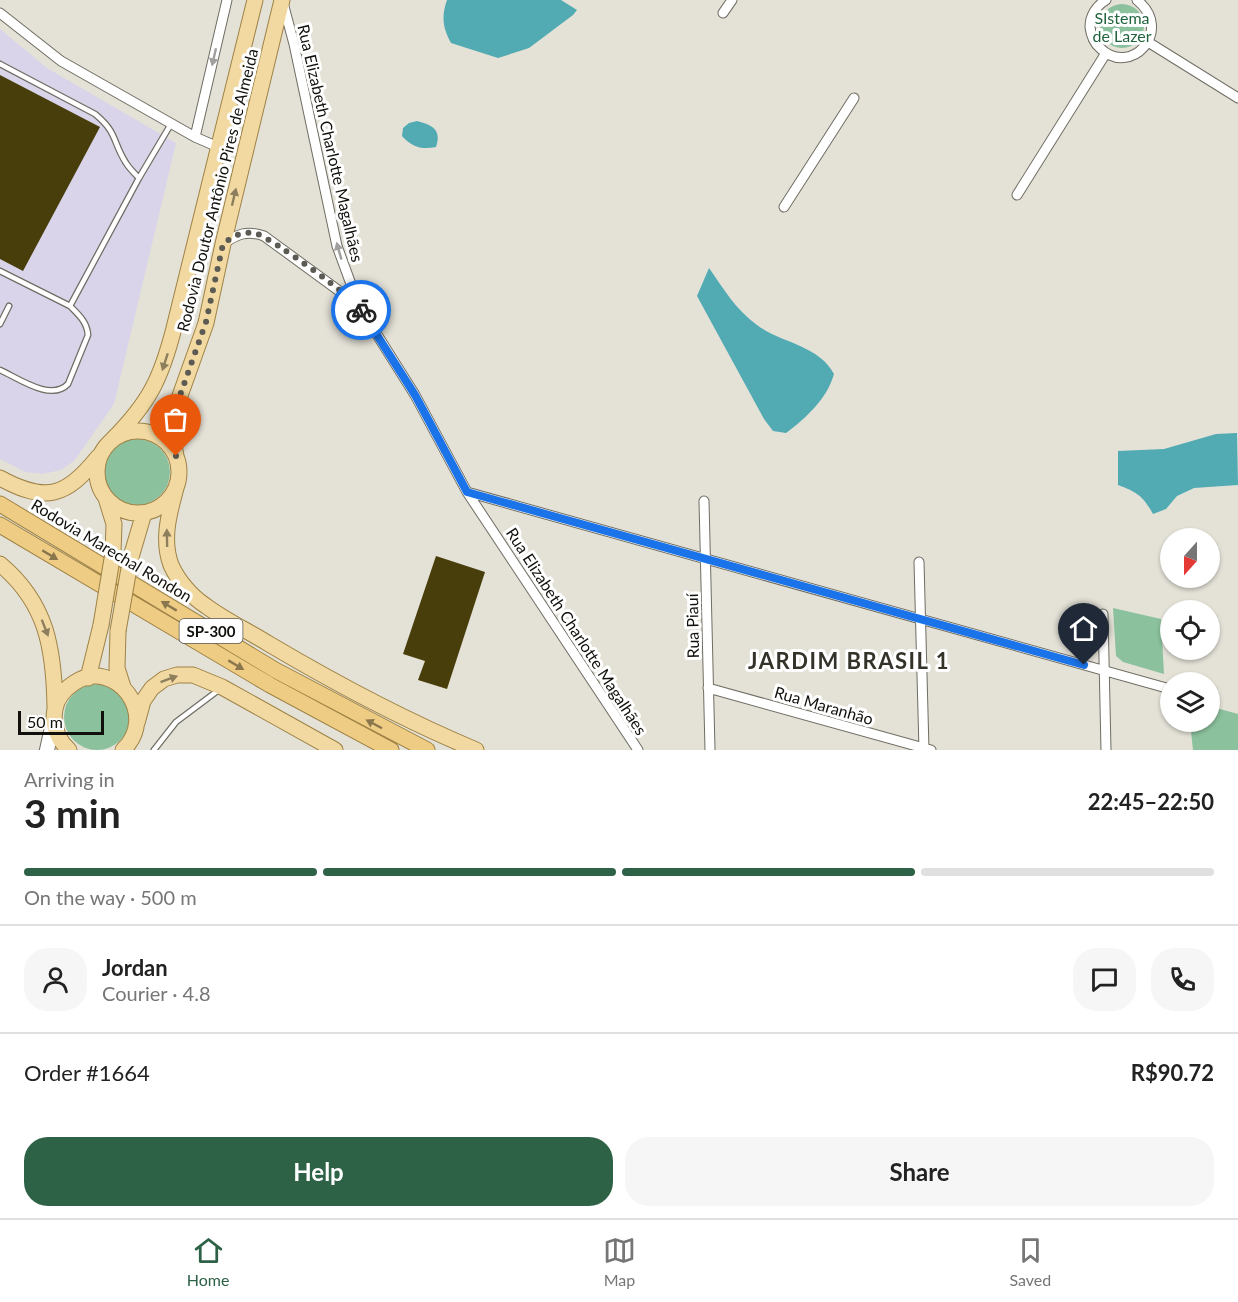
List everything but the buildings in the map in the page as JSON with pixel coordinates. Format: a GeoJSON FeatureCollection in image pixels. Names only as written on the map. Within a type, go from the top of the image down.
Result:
{"type":"FeatureCollection","features":[{"type":"Feature","properties":{"kind":"highway","name":"Rodovia Marechal Rondon"},"geometry":{"type":"LineString","coordinates":[[0,504],[275,670],[427,750]]}},
{"type":"Feature","properties":{"kind":"highway","name":"SP-300"},"geometry":{"type":"LineString","coordinates":[[0,525],[270,685],[392,750]]}},
{"type":"Feature","properties":{"kind":"main road","name":"Rodovia Doutor Antônio Pires de Almeida"},"geometry":{"type":"LineString","coordinates":[[112,440],[140,410],[161,373],[255,0]]}},
{"type":"Feature","properties":{"kind":"main road","name":"Rodovia Doutor Antônio Pires de Almeida"},"geometry":{"type":"LineString","coordinates":[[176,456],[172,418],[206,322],[282,0]]}},
{"type":"Feature","properties":{"kind":"main road"},"geometry":{"type":"LineString","coordinates":[[0,478],[23,489],[44,493],[66,489],[82,478],[112,440],[122,434],[135,431],[148,432],[159,437],[169,445],[176,456],[179,470],[169,514],[167,546],[172,566],[191,594],[205,606],[294,659],[413,722],[476,750]]}},
{"type":"Feature","properties":{"kind":"main road"},"geometry":{"type":"LineString","coordinates":[[87,678],[101,625],[113,553],[114,524],[97,477],[100,455]]}},
{"type":"Feature","properties":{"kind":"main road"},"geometry":{"type":"LineString","coordinates":[[106,498],[123,510],[144,513],[165,503],[177,484]]}},
{"type":"Feature","properties":{"kind":"main road"},"geometry":{"type":"LineString","coordinates":[[123,687],[117,668],[118,631],[131,557],[144,513]]}},
{"type":"Feature","properties":{"kind":"main road"},"geometry":{"type":"LineString","coordinates":[[0,564],[15,577],[35,604],[48,635],[54,670],[55,707],[47,750]]}},
{"type":"Feature","properties":{"kind":"main road"},"geometry":{"type":"LineString","coordinates":[[123,750],[134,736],[143,701],[152,688],[164,679],[177,675],[193,675],[222,687],[335,750]]}},
{"type":"Feature","properties":{"kind":"main road"},"geometry":{"type":"LineString","coordinates":[[55,707],[60,696],[77,681],[100,677],[123,687],[132,697],[137,710],[137,723]]}},
{"type":"Feature","properties":{"kind":"main road"},"geometry":{"type":"LineString","coordinates":[[53,723],[62,744],[69,750]]}},
{"type":"Feature","properties":{"kind":"street"},"geometry":{"type":"LineString","coordinates":[[195,137],[227,0]]}},
{"type":"Feature","properties":{"kind":"street","name":"Rua Elizabeth Charlotte Magalhães"},"geometry":{"type":"LineString","coordinates":[[282,0],[294,44],[338,246],[359,306],[415,395],[467,492],[638,750]]}},
{"type":"Feature","properties":{"kind":"street"},"geometry":{"type":"LineString","coordinates":[[723,13],[732,0]]}},
{"type":"Feature","properties":{"kind":"street"},"geometry":{"type":"LineString","coordinates":[[1106,0],[1095,10],[1090,29],[1098,47],[1115,57],[1125,57],[1142,50],[1152,33],[1150,14],[1137,0]]}},
{"type":"Feature","properties":{"kind":"street"},"geometry":{"type":"LineString","coordinates":[[0,13],[61,61],[171,124],[218,147]]}},
{"type":"Feature","properties":{"kind":"street"},"geometry":{"type":"LineString","coordinates":[[1148,42],[1238,98]]}},
{"type":"Feature","properties":{"kind":"street"},"geometry":{"type":"LineString","coordinates":[[1017,195],[1106,53]]}},
{"type":"Feature","properties":{"kind":"street"},"geometry":{"type":"LineString","coordinates":[[784,207],[854,98]]}},
{"type":"Feature","properties":{"kind":"street"},"geometry":{"type":"LineString","coordinates":[[223,244],[235,235],[246,233],[264,236],[359,306]]}},
{"type":"Feature","properties":{"kind":"street"},"geometry":{"type":"LineString","coordinates":[[467,492],[1160,686]]}},
{"type":"Feature","properties":{"kind":"street","name":"Rua Piauí"},"geometry":{"type":"LineString","coordinates":[[704,501],[710,750]]}},
{"type":"Feature","properties":{"kind":"street"},"geometry":{"type":"LineString","coordinates":[[919,562],[919,619],[926,749]]}},
{"type":"Feature","properties":{"kind":"street"},"geometry":{"type":"LineString","coordinates":[[1103,614],[1106,750]]}},
{"type":"Feature","properties":{"kind":"street","name":"Rua Maranhão"},"geometry":{"type":"LineString","coordinates":[[708,688],[926,749]]}},
{"type":"Feature","properties":{"kind":"lane"},"geometry":{"type":"LineString","coordinates":[[0,64],[95,114],[114,134],[126,164],[138,178]]}},
{"type":"Feature","properties":{"kind":"lane"},"geometry":{"type":"LineString","coordinates":[[70,306],[138,178],[171,124]]}},
{"type":"Feature","properties":{"kind":"lane"},"geometry":{"type":"LineString","coordinates":[[0,271],[70,306],[82,318],[88,335],[68,384],[63,390],[43,389],[0,370]]}},
{"type":"Feature","properties":{"kind":"lane"},"geometry":{"type":"LineString","coordinates":[[0,324],[9,306]]}},
{"type":"Feature","properties":{"kind":"lane"},"geometry":{"type":"LineString","coordinates":[[154,750],[176,722],[222,687]]}},
{"type":"Feature","properties":{"kind":"shaded area"},"geometry":{"type":"Polygon","coordinates":[[[0,29],[47,68],[176,143],[114,404],[74,461],[61,470],[43,474],[25,472],[0,459],[0,29]]]}},
{"type":"Feature","properties":{"kind":"green space","name":"SIstema de Lazer"},"geometry":{"type":"Polygon","coordinates":[[[1122,4],[1131,5],[1138,10],[1143,17],[1143,35],[1138,42],[1131,47],[1122,48],[1113,47],[1106,42],[1101,35],[1100,26],[1101,17],[1106,10],[1113,5],[1122,4]]]}},
{"type":"Feature","properties":{"kind":"green space"},"geometry":{"type":"Polygon","coordinates":[[[143,439],[161,448],[168,459],[170,472],[168,485],[161,496],[150,503],[131,505],[113,496],[106,485],[104,466],[113,448],[124,441],[143,439]]]}},
{"type":"Feature","properties":{"kind":"green space"},"geometry":{"type":"Polygon","coordinates":[[[1113,608],[1160,619],[1160,660],[1163,660],[1164,672],[1123,662],[1116,656],[1113,608]]]}},
{"type":"Feature","properties":{"kind":"green space"},"geometry":{"type":"Polygon","coordinates":[[[103,684],[121,693],[128,704],[130,717],[128,730],[121,741],[110,748],[91,750],[73,741],[66,730],[64,711],[73,693],[84,686],[103,684]]]}},
{"type":"Feature","properties":{"kind":"green space"},"geometry":{"type":"Polygon","coordinates":[[[1220,709],[1238,714],[1238,750],[1193,750],[1191,732],[1220,732],[1220,709]]]}},
{"type":"Feature","properties":{"kind":"water"},"geometry":{"type":"Polygon","coordinates":[[[447,0],[561,0],[577,10],[529,48],[498,58],[451,43],[444,22],[447,0]]]}},
{"type":"Feature","properties":{"kind":"water"},"geometry":{"type":"Polygon","coordinates":[[[417,121],[427,124],[437,132],[436,147],[418,147],[402,136],[403,128],[417,121]]]}},
{"type":"Feature","properties":{"kind":"water"},"geometry":{"type":"Polygon","coordinates":[[[709,268],[730,298],[749,319],[767,331],[809,350],[827,364],[834,374],[821,400],[786,433],[773,431],[764,419],[697,296],[709,268]]]}},
{"type":"Feature","properties":{"kind":"water"},"geometry":{"type":"Polygon","coordinates":[[[1237,433],[1238,485],[1194,488],[1177,496],[1166,509],[1153,514],[1139,495],[1118,485],[1118,451],[1164,449],[1216,434],[1237,433]]]}},
{"type":"Feature","properties":{"kind":"way so far"},"geometry":{"type":"LineString","coordinates":[[176,456],[172,418],[206,322],[223,244],[235,235],[255,233],[264,236],[332,285],[361,310]]}},
{"type":"Feature","properties":{"kind":"district","name":"JARDIM BRASIL 1"},"geometry":{"type":"Point","coordinates":[849,660]}},
{"type":"Feature","properties":{"kind":"route"},"geometry":{"type":"LineString","coordinates":[[361,310],[415,395],[467,492],[1084,665]]}}]}
